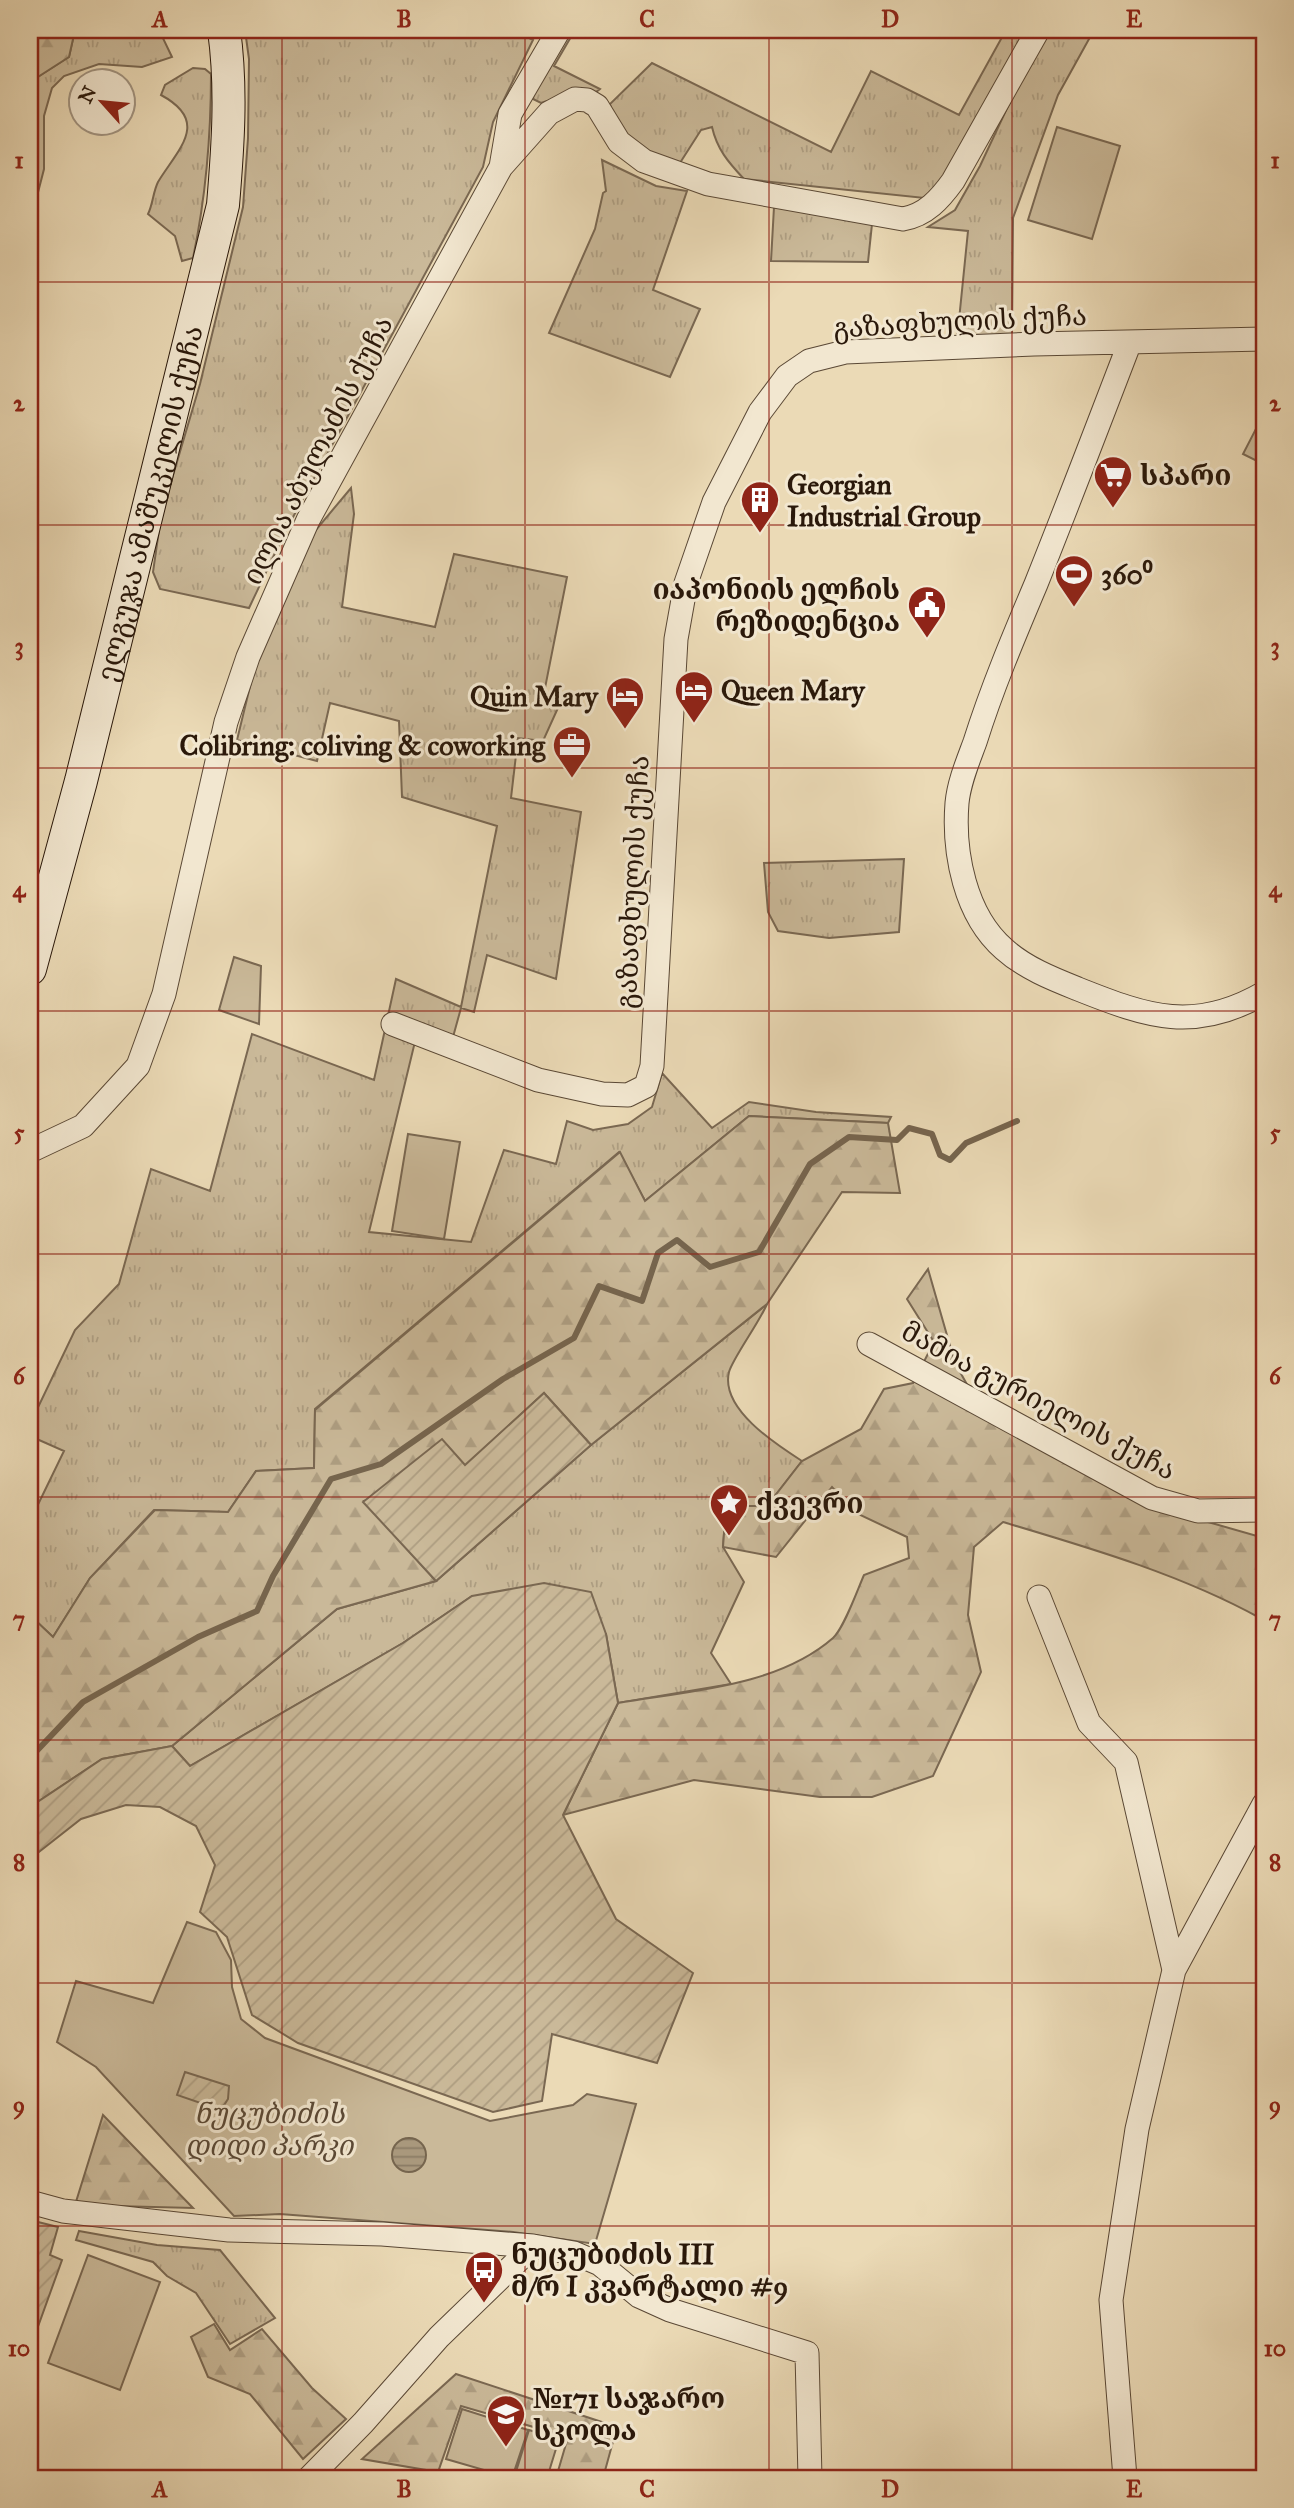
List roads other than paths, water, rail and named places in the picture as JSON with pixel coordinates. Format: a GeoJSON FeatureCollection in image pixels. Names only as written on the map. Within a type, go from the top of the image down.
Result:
{"type":"FeatureCollection","features":[{"type":"Feature","properties":{"kind":"main road","name":"ელგუჯა ამაშუკელის ქუჩა"},"geometry":{"type":"LineString","coordinates":[[30,969],[81,781],[223,205],[229,139],[229,62],[224,30]]}},
{"type":"Feature","properties":{"kind":"street","name":"ილია აბულაძის ქუჩა"},"geometry":{"type":"LineString","coordinates":[[30,1151],[83,1126],[138,1066],[164,994],[226,722],[248,657],[308,520],[501,167],[510,114],[559,30]]}},
{"type":"Feature","properties":{"kind":"street"},"geometry":{"type":"LineString","coordinates":[[501,167],[548,113],[575,99],[597,106],[619,142],[644,161],[708,184],[903,219],[915,217],[939,198],[957,175],[1038,30]]}},
{"type":"Feature","properties":{"kind":"street"},"geometry":{"type":"LineString","coordinates":[[1264,338],[1130,342],[990,696],[957,800],[957,826],[964,879],[980,921],[1004,949],[1041,973],[1147,1015],[1179,1018],[1236,1009],[1264,993]]}},
{"type":"Feature","properties":{"kind":"street","name":"გაზაფხულის ქუჩა"},"geometry":{"type":"LineString","coordinates":[[393,1024],[538,1080],[601,1094],[628,1096],[646,1086],[652,1066],[676,639],[686,583],[715,502],[761,412],[787,376],[809,361],[845,352],[1130,342]]}},
{"type":"Feature","properties":{"kind":"street","name":"მამია გურიელის ქუჩა"},"geometry":{"type":"LineString","coordinates":[[869,1344],[1152,1498],[1198,1511],[1264,1510]]}},
{"type":"Feature","properties":{"kind":"street"},"geometry":{"type":"LineString","coordinates":[[1039,1597],[1089,1723],[1126,1762],[1174,1970]]}},
{"type":"Feature","properties":{"kind":"street"},"geometry":{"type":"LineString","coordinates":[[1125,2478],[1111,2300],[1137,2129],[1174,1970],[1264,1804]]}},
{"type":"Feature","properties":{"kind":"street"},"geometry":{"type":"LineString","coordinates":[[30,2202],[63,2211],[229,2230],[382,2234],[533,2246],[574,2253],[600,2264],[639,2297],[670,2310],[807,2353],[810,2478]]}},
{"type":"Feature","properties":{"kind":"street"},"geometry":{"type":"LineString","coordinates":[[309,2478],[363,2423],[439,2337],[533,2246]]}},
{"type":"Feature","properties":{"kind":"waterway"},"geometry":{"type":"LineString","coordinates":[[30,1758],[83,1702],[198,1637],[257,1611],[273,1576],[331,1479],[381,1464],[503,1379],[574,1338],[599,1286],[642,1301],[658,1253],[677,1240],[710,1267],[759,1252],[810,1164],[849,1137],[897,1140],[909,1128],[932,1134],[940,1155],[950,1160],[966,1143],[1017,1121]]}},
{"type":"Feature","properties":{"kind":"place","name":"სპარი"},"geometry":{"type":"Point","coordinates":[1113,509]}},
{"type":"Feature","properties":{"kind":"place","name":"Georgian Industrial Group"},"geometry":{"type":"Point","coordinates":[760,534]}},
{"type":"Feature","properties":{"kind":"place","name":"360⁰"},"geometry":{"type":"Point","coordinates":[1074,608]}},
{"type":"Feature","properties":{"kind":"place","name":"იაპონიის ელჩის რეზიდენცია"},"geometry":{"type":"Point","coordinates":[927,639]}},
{"type":"Feature","properties":{"kind":"place","name":"Queen Mary"},"geometry":{"type":"Point","coordinates":[694,724]}},
{"type":"Feature","properties":{"kind":"place","name":"Quin Mary"},"geometry":{"type":"Point","coordinates":[625,730]}},
{"type":"Feature","properties":{"kind":"place","name":"Colibring: coliving & coworking"},"geometry":{"type":"Point","coordinates":[572,779]}},
{"type":"Feature","properties":{"kind":"place","name":"ქვევრი"},"geometry":{"type":"Point","coordinates":[729,1537]}},
{"type":"Feature","properties":{"kind":"place","name":"ნუცუბიძის III მ/რ I კვარტალი #9"},"geometry":{"type":"Point","coordinates":[484,2304]}},
{"type":"Feature","properties":{"kind":"place","name":"№171 საჯარო სკოლა"},"geometry":{"type":"Point","coordinates":[506,2448]}},
{"type":"Feature","properties":{"kind":"park label","name":"ნუცუბიძის დიდი პარკი"},"geometry":{"type":"Point","coordinates":[269,2129]}}]}
